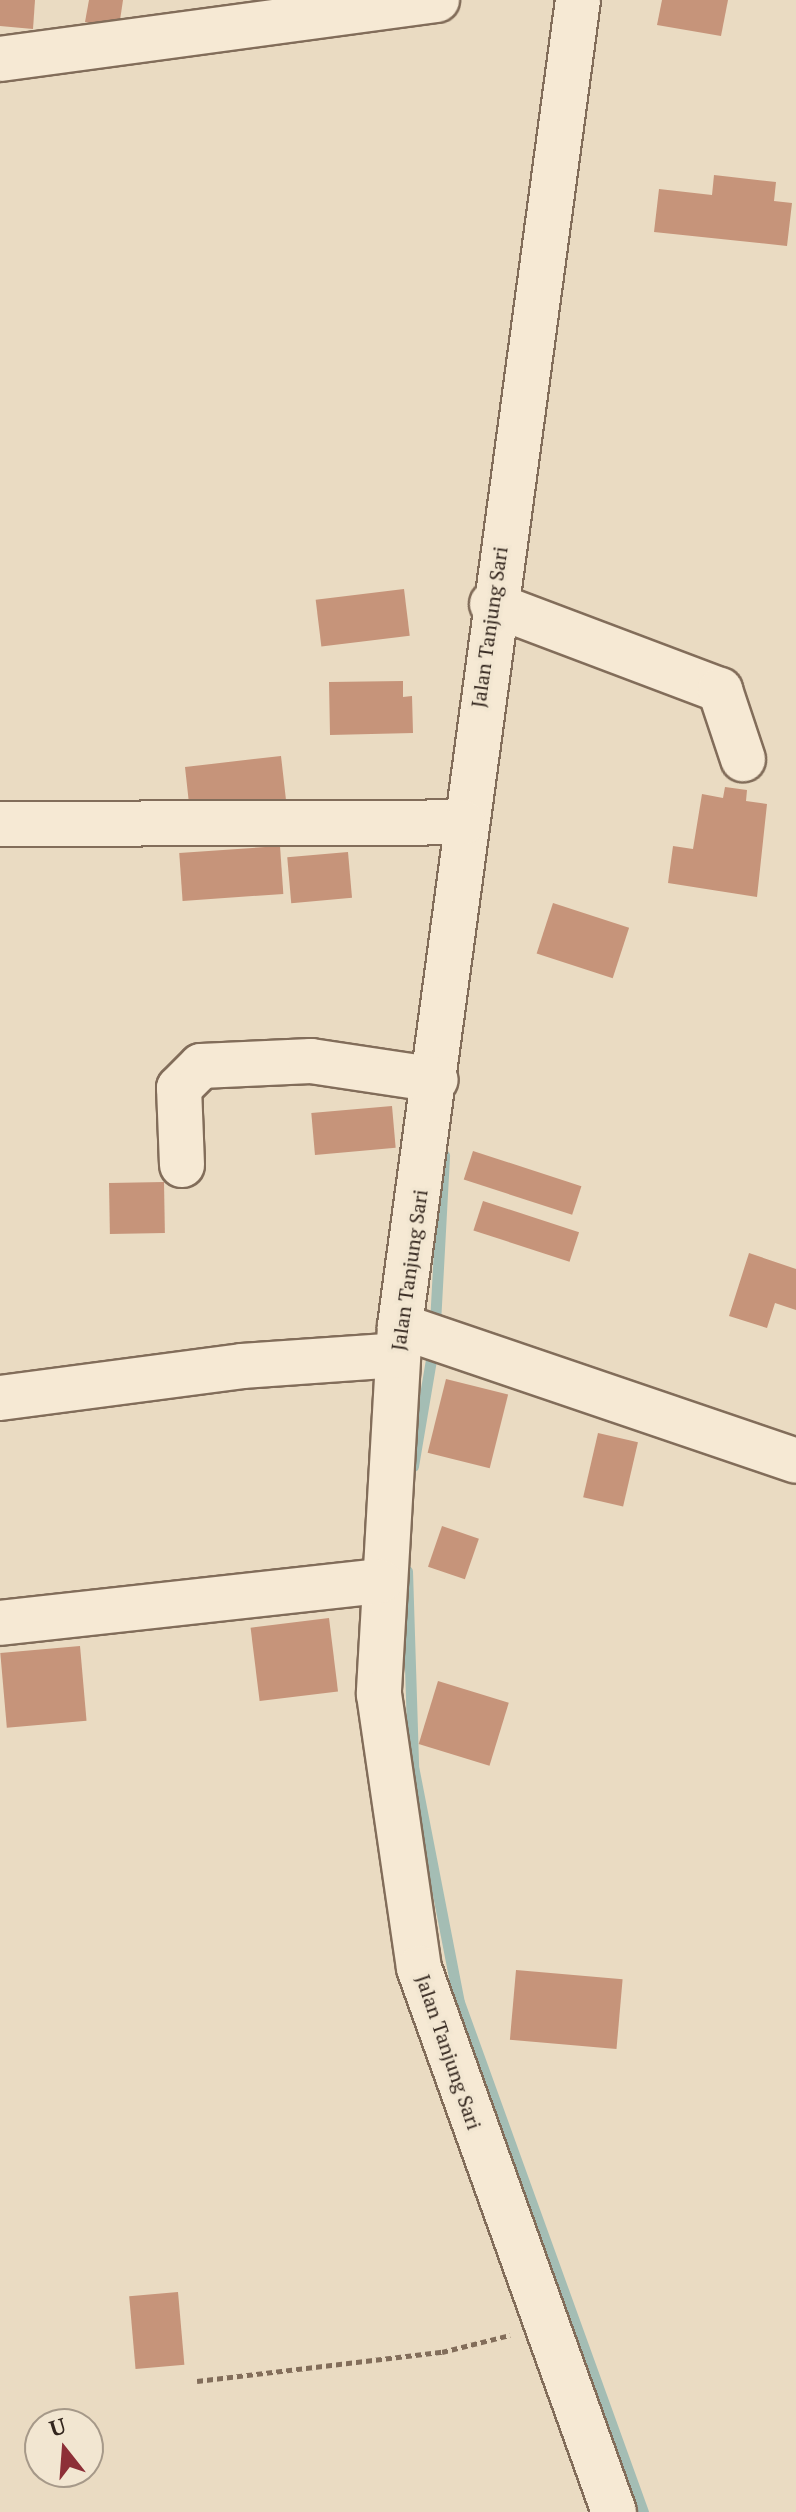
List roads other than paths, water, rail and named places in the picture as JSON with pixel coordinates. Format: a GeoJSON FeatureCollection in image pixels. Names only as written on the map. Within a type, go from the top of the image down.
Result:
{"type":"FeatureCollection","features":[{"type":"Feature","properties":{"kind":"street"},"geometry":{"type":"LineString","coordinates":[[0,59],[437,0]]}},
{"type":"Feature","properties":{"kind":"street","name":"Jalan Tanjung Sari"},"geometry":{"type":"LineString","coordinates":[[578,0],[492,604],[463,822],[436,1080],[399,1340],[380,1581],[379,1694],[419,1968],[614,2512]]}},
{"type":"Feature","properties":{"kind":"street"},"geometry":{"type":"LineString","coordinates":[[492,604],[720,690],[743,759]]}},
{"type":"Feature","properties":{"kind":"street"},"geometry":{"type":"LineString","coordinates":[[0,824],[463,822]]}},
{"type":"Feature","properties":{"kind":"street"},"geometry":{"type":"LineString","coordinates":[[182,1165],[179,1088],[186,1073],[201,1066],[311,1061],[436,1080]]}},
{"type":"Feature","properties":{"kind":"street"},"geometry":{"type":"LineString","coordinates":[[0,1398],[242,1366],[399,1340],[796,1461]]}},
{"type":"Feature","properties":{"kind":"street"},"geometry":{"type":"LineString","coordinates":[[0,1623],[380,1581]]}},
{"type":"Feature","properties":{"kind":"waterway"},"geometry":{"type":"LineString","coordinates":[[435,1323],[444,1155]]}},
{"type":"Feature","properties":{"kind":"waterway"},"geometry":{"type":"LineString","coordinates":[[413,1466],[431,1360]]}},
{"type":"Feature","properties":{"kind":"waterway"},"geometry":{"type":"LineString","coordinates":[[407,1571],[413,1766],[459,2002],[643,2512]]}}]}
